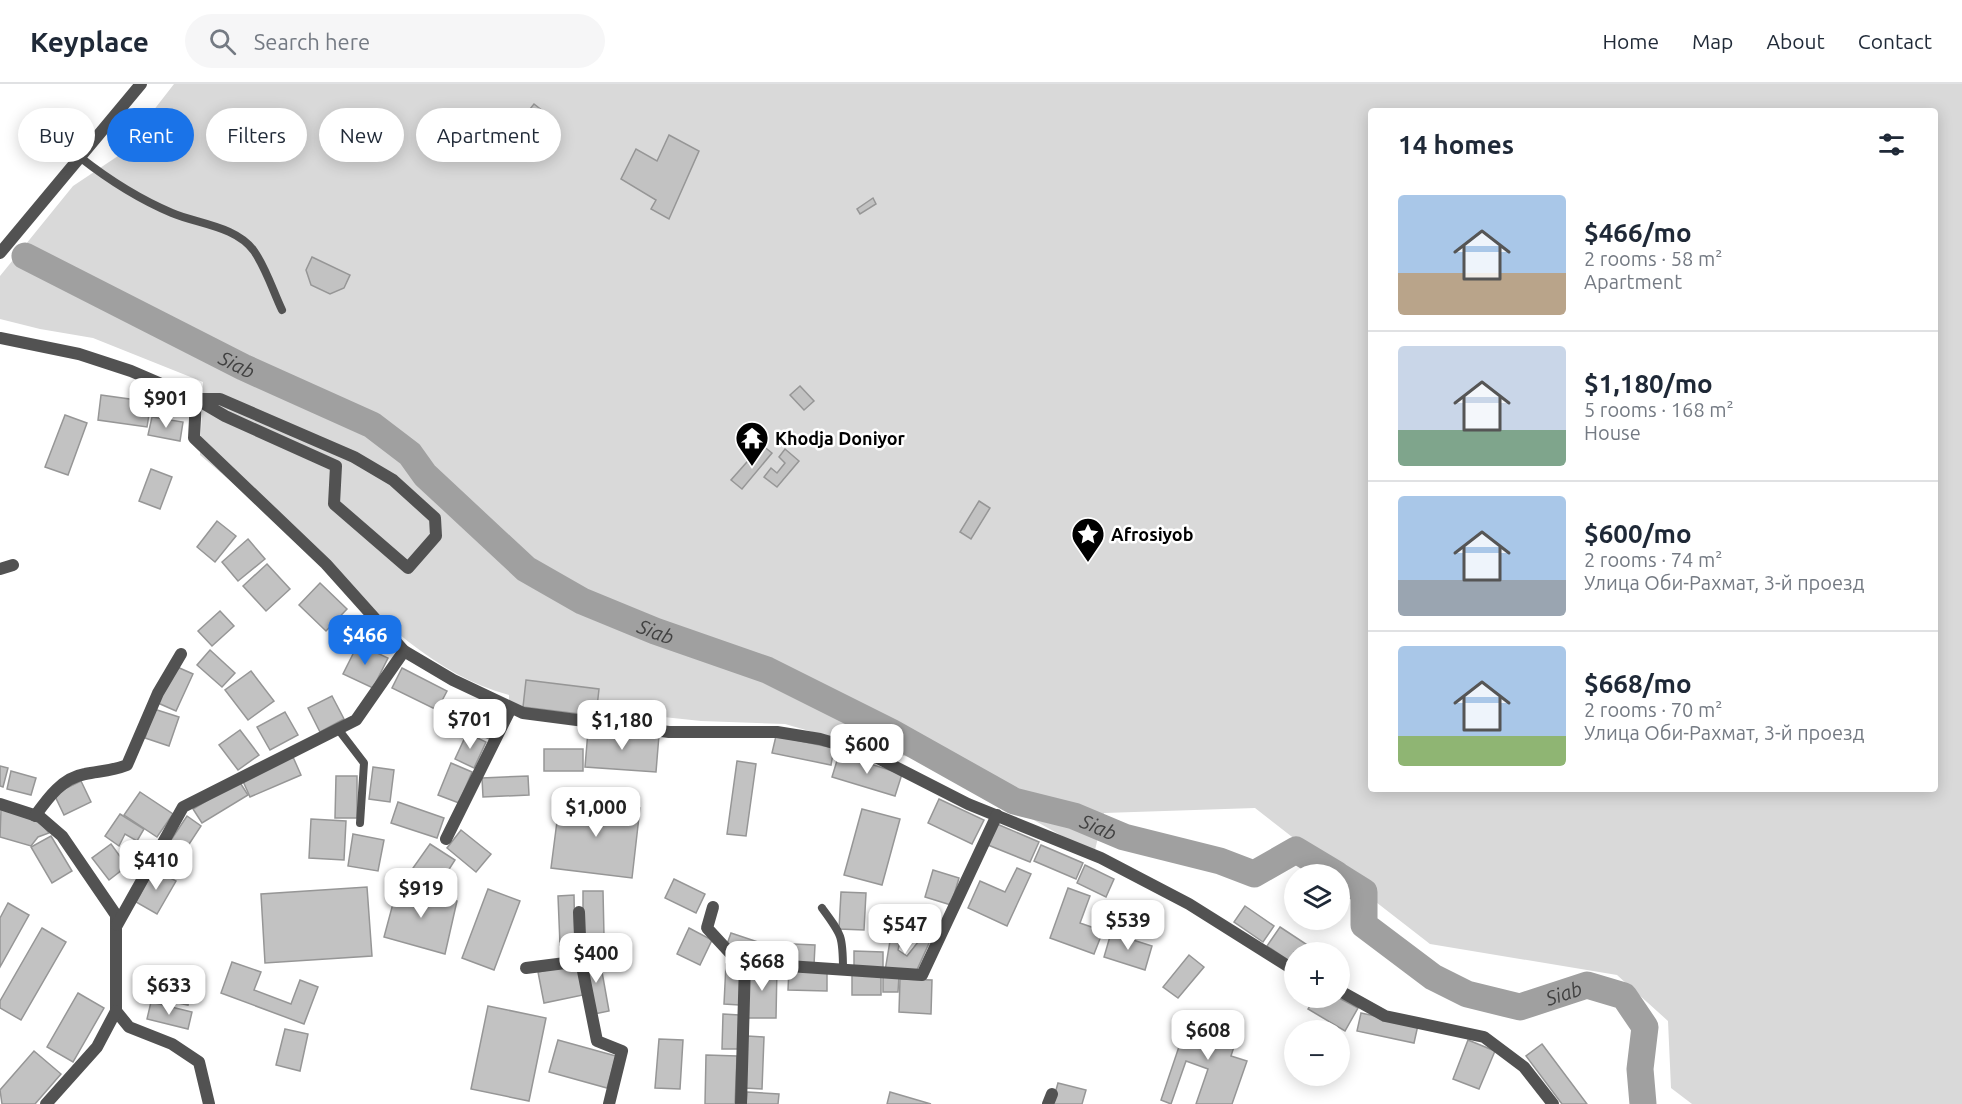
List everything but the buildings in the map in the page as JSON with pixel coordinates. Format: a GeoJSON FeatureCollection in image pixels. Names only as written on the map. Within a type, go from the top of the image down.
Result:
{"type":"FeatureCollection","features":[{"type":"Feature","properties":{"kind":"street"},"geometry":{"type":"LineString","coordinates":[[95,141],[141,84]]}},
{"type":"Feature","properties":{"kind":"street"},"geometry":{"type":"LineString","coordinates":[[0,253],[78,162]]}},
{"type":"Feature","properties":{"kind":"street"},"geometry":{"type":"LineString","coordinates":[[0,338],[79,354],[131,371],[196,399],[225,416],[336,466],[334,504],[408,568],[436,536],[435,518],[393,480],[354,457],[220,399],[196,399]]}},
{"type":"Feature","properties":{"kind":"street"},"geometry":{"type":"LineString","coordinates":[[196,399],[194,438],[326,564],[404,651],[453,680],[523,713],[568,721],[669,732],[777,732],[820,739],[868,753],[968,804],[1101,858],[1189,904],[1284,964]]}},
{"type":"Feature","properties":{"kind":"street"},"geometry":{"type":"LineString","coordinates":[[0,570],[13,565]]}},
{"type":"Feature","properties":{"kind":"street"},"geometry":{"type":"LineString","coordinates":[[117,926],[183,807],[356,720],[404,651]]}},
{"type":"Feature","properties":{"kind":"street"},"geometry":{"type":"LineString","coordinates":[[35,816],[54,790],[82,774],[108,772],[127,765],[158,693],[181,654]]}},
{"type":"Feature","properties":{"kind":"street"},"geometry":{"type":"LineString","coordinates":[[446,839],[511,708]]}},
{"type":"Feature","properties":{"kind":"street"},"geometry":{"type":"LineString","coordinates":[[0,804],[35,816],[62,836],[116,915],[116,1011],[97,1047],[46,1104]]}},
{"type":"Feature","properties":{"kind":"street"},"geometry":{"type":"LineString","coordinates":[[713,907],[708,928],[731,954],[745,963],[922,975],[997,815]]}},
{"type":"Feature","properties":{"kind":"street"},"geometry":{"type":"LineString","coordinates":[[579,912],[581,960],[597,1041],[622,1051],[609,1104]]}},
{"type":"Feature","properties":{"kind":"street"},"geometry":{"type":"LineString","coordinates":[[526,968],[581,960]]}},
{"type":"Feature","properties":{"kind":"street"},"geometry":{"type":"LineString","coordinates":[[741,1104],[745,963]]}},
{"type":"Feature","properties":{"kind":"street"},"geometry":{"type":"LineString","coordinates":[[1350,997],[1385,1016],[1484,1037],[1524,1067],[1552,1104]]}},
{"type":"Feature","properties":{"kind":"street"},"geometry":{"type":"LineString","coordinates":[[116,1011],[129,1027],[171,1044],[199,1062],[209,1104]]}},
{"type":"Feature","properties":{"kind":"lane"},"geometry":{"type":"LineString","coordinates":[[86,162],[107,179],[172,213],[218,227],[240,239],[254,251],[282,310]]}},
{"type":"Feature","properties":{"kind":"lane"},"geometry":{"type":"LineString","coordinates":[[338,729],[364,763],[360,823]]}},
{"type":"Feature","properties":{"kind":"lane"},"geometry":{"type":"LineString","coordinates":[[822,908],[839,929],[843,939],[843,970]]}},
{"type":"Feature","properties":{"kind":"shaded area","name":"Afrosiyob"},"geometry":{"type":"Polygon","coordinates":[[[174,84],[1962,84],[1962,1104],[1692,1104],[1671,1088],[1668,1021],[1617,975],[1430,944],[1350,882],[1350,864],[1327,864],[1255,808],[1104,813],[1094,854],[926,759],[889,754],[785,724],[701,721],[607,711],[604,719],[509,705],[509,695],[482,686],[456,673],[408,642],[200,455],[203,382],[93,338],[0,319],[0,276],[73,186],[109,162],[194,162],[194,108],[155,108],[174,84]]]}},
{"type":"Feature","properties":{"kind":"waterway","name":"Siab"},"geometry":{"type":"LineString","coordinates":[[25,256],[243,367],[372,425],[410,454],[425,475],[526,569],[582,601],[655,631],[767,670],[891,732],[1014,801],[1074,816],[1124,837],[1220,861],[1254,874],[1296,850],[1319,864]]}},
{"type":"Feature","properties":{"kind":"waterway","name":"Siab"},"geometry":{"type":"LineString","coordinates":[[1350,883],[1364,892],[1364,925],[1433,977],[1467,994],[1520,1007],[1587,985],[1624,996],[1645,1027],[1640,1069],[1643,1104]]}},
{"type":"Feature","properties":{"kind":"place","name":"Khodja Doniyor"},"geometry":{"type":"Point","coordinates":[752,467]}},
{"type":"Feature","properties":{"kind":"place","name":"Afrosiyob"},"geometry":{"type":"Point","coordinates":[1088,563]}}]}
